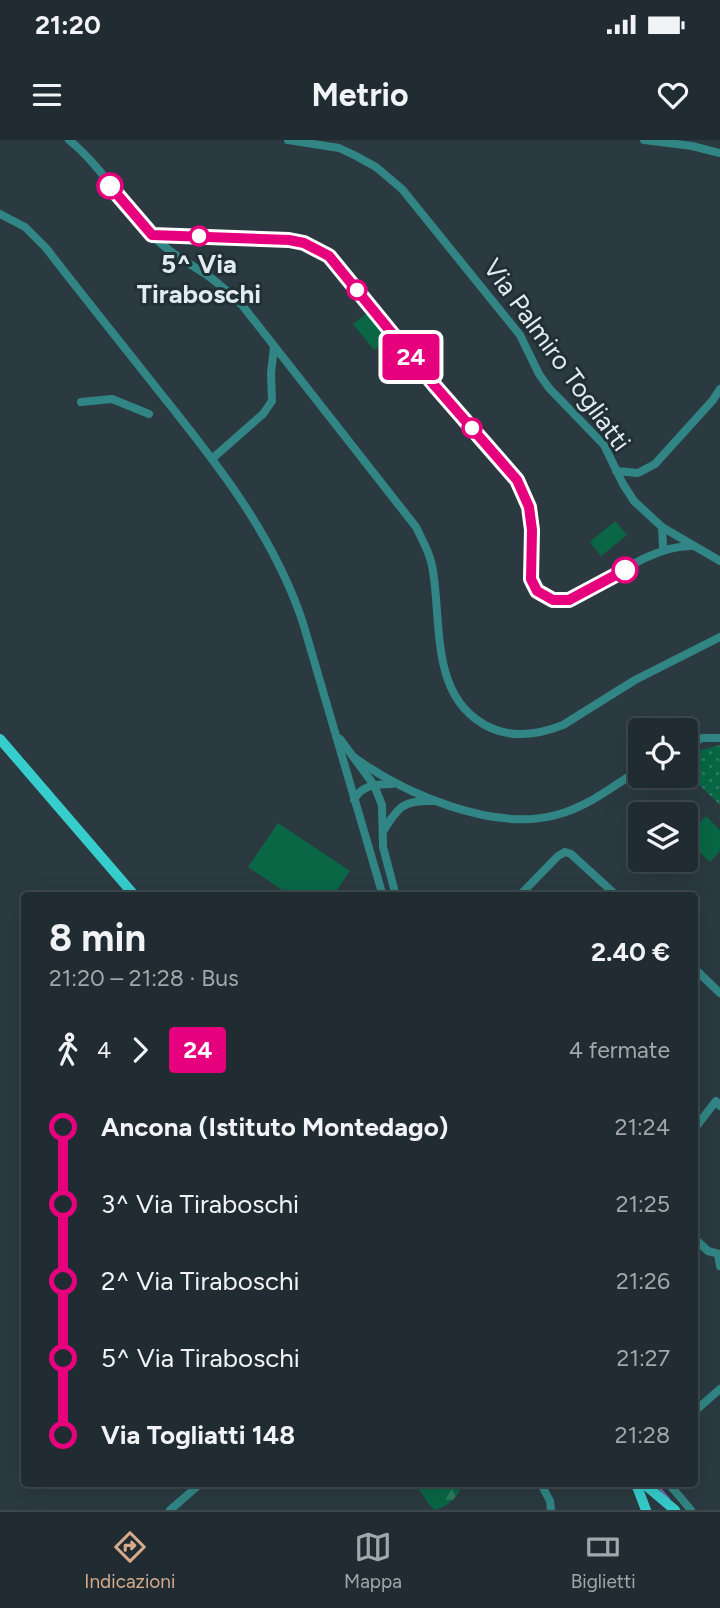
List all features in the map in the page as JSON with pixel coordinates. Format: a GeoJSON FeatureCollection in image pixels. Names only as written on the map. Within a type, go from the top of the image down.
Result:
{"type":"FeatureCollection","features":[{"type":"Feature","properties":{"kind":"main road"},"geometry":{"type":"LineString","coordinates":[[0,740],[132,892]]}},
{"type":"Feature","properties":{"kind":"main road"},"geometry":{"type":"LineString","coordinates":[[637,1487],[646,1510]]}},
{"type":"Feature","properties":{"kind":"main road"},"geometry":{"type":"LineString","coordinates":[[648,1487],[675,1510]]}},
{"type":"Feature","properties":{"kind":"street"},"geometry":{"type":"LineString","coordinates":[[68,140],[92,163],[152,235],[178,259],[206,274],[226,290],[250,316],[400,505],[420,535],[433,569],[447,682],[463,708],[473,717],[504,732],[532,734],[548,731],[674,659],[720,637]]}},
{"type":"Feature","properties":{"kind":"street","name":"Via Palmiro Togliatti"},"geometry":{"type":"LineString","coordinates":[[288,140],[339,148],[376,167],[402,189],[520,335],[549,388],[604,445],[615,471],[634,501],[662,527],[720,561]]}},
{"type":"Feature","properties":{"kind":"street"},"geometry":{"type":"LineString","coordinates":[[644,140],[692,146],[720,153]]}},
{"type":"Feature","properties":{"kind":"street"},"geometry":{"type":"LineString","coordinates":[[0,214],[25,227],[46,248],[213,458],[268,542],[289,583],[303,623],[382,892]]}},
{"type":"Feature","properties":{"kind":"street"},"geometry":{"type":"LineString","coordinates":[[152,235],[289,240],[304,243],[329,256],[428,378],[517,480],[529,507],[532,530],[531,579],[537,591],[546,597],[569,600],[667,547],[677,537]]}},
{"type":"Feature","properties":{"kind":"street"},"geometry":{"type":"LineString","coordinates":[[213,458],[262,414],[272,401],[274,347]]}},
{"type":"Feature","properties":{"kind":"street"},"geometry":{"type":"LineString","coordinates":[[615,471],[638,473],[656,464],[720,389]]}},
{"type":"Feature","properties":{"kind":"street"},"geometry":{"type":"LineString","coordinates":[[82,402],[112,399],[149,414]]}},
{"type":"Feature","properties":{"kind":"street"},"geometry":{"type":"LineString","coordinates":[[662,527],[667,547]]}},
{"type":"Feature","properties":{"kind":"street"},"geometry":{"type":"LineString","coordinates":[[667,547],[692,546]]}},
{"type":"Feature","properties":{"kind":"street"},"geometry":{"type":"LineString","coordinates":[[336,733],[374,785],[382,805],[386,864],[395,892]]}},
{"type":"Feature","properties":{"kind":"street"},"geometry":{"type":"LineString","coordinates":[[698,745],[717,739]]}},
{"type":"Feature","properties":{"kind":"street"},"geometry":{"type":"LineString","coordinates":[[355,758],[378,775],[398,785],[488,817],[539,819],[577,807],[628,776]]}},
{"type":"Feature","properties":{"kind":"street"},"geometry":{"type":"LineString","coordinates":[[354,800],[360,791],[374,785],[398,785]]}},
{"type":"Feature","properties":{"kind":"street"},"geometry":{"type":"LineString","coordinates":[[384,830],[399,807],[418,801],[439,801]]}},
{"type":"Feature","properties":{"kind":"street"},"geometry":{"type":"LineString","coordinates":[[523,892],[565,852],[571,854],[613,892]]}},
{"type":"Feature","properties":{"kind":"street"},"geometry":{"type":"LineString","coordinates":[[698,972],[720,993]]}},
{"type":"Feature","properties":{"kind":"street"},"geometry":{"type":"LineString","coordinates":[[698,1124],[716,1101],[720,1106]]}},
{"type":"Feature","properties":{"kind":"street"},"geometry":{"type":"LineString","coordinates":[[698,1242],[708,1251],[719,1254],[720,1266]]}},
{"type":"Feature","properties":{"kind":"street"},"geometry":{"type":"LineString","coordinates":[[698,1408],[720,1389]]}},
{"type":"Feature","properties":{"kind":"street"},"geometry":{"type":"LineString","coordinates":[[170,1510],[197,1487]]}},
{"type":"Feature","properties":{"kind":"street"},"geometry":{"type":"LineString","coordinates":[[543,1487],[550,1501],[551,1510]]}},
{"type":"Feature","properties":{"kind":"street"},"geometry":{"type":"LineString","coordinates":[[672,1487],[691,1510]]}},
{"type":"Feature","properties":{"kind":"green space"},"geometry":{"type":"Polygon","coordinates":[[[367,313],[388,339],[374,350],[353,324],[367,313]]]}},
{"type":"Feature","properties":{"kind":"green space"},"geometry":{"type":"Polygon","coordinates":[[[615,521],[627,535],[601,556],[590,542],[615,521]]]}},
{"type":"Feature","properties":{"kind":"green space"},"geometry":{"type":"Polygon","coordinates":[[[720,745],[720,805],[698,784],[698,751],[720,745]]]}},
{"type":"Feature","properties":{"kind":"green space"},"geometry":{"type":"Polygon","coordinates":[[[706,816],[720,830],[720,851],[710,862],[698,850],[698,825],[706,816]]]}},
{"type":"Feature","properties":{"kind":"green space"},"geometry":{"type":"Polygon","coordinates":[[[278,823],[350,871],[336,892],[285,892],[248,867],[278,823]]]}},
{"type":"Feature","properties":{"kind":"green space"},"geometry":{"type":"Polygon","coordinates":[[[416,1487],[461,1487],[452,1500],[436,1510],[416,1487]]]}},
{"type":"Feature","properties":{"kind":"waterway"},"geometry":{"type":"LineString","coordinates":[[659,1487],[669,1499]]}},
{"type":"Feature","properties":{"kind":"bus line","name":"24"},"geometry":{"type":"LineString","coordinates":[[110,186],[152,235],[289,240],[319,249],[329,256],[435,386],[517,480],[529,507],[532,530],[530,571],[537,591],[553,600],[565,601],[625,570]]}},
{"type":"Feature","properties":{"kind":"place","name":"5^ Via Tiraboschi"},"geometry":{"type":"Point","coordinates":[199,236]}}]}
